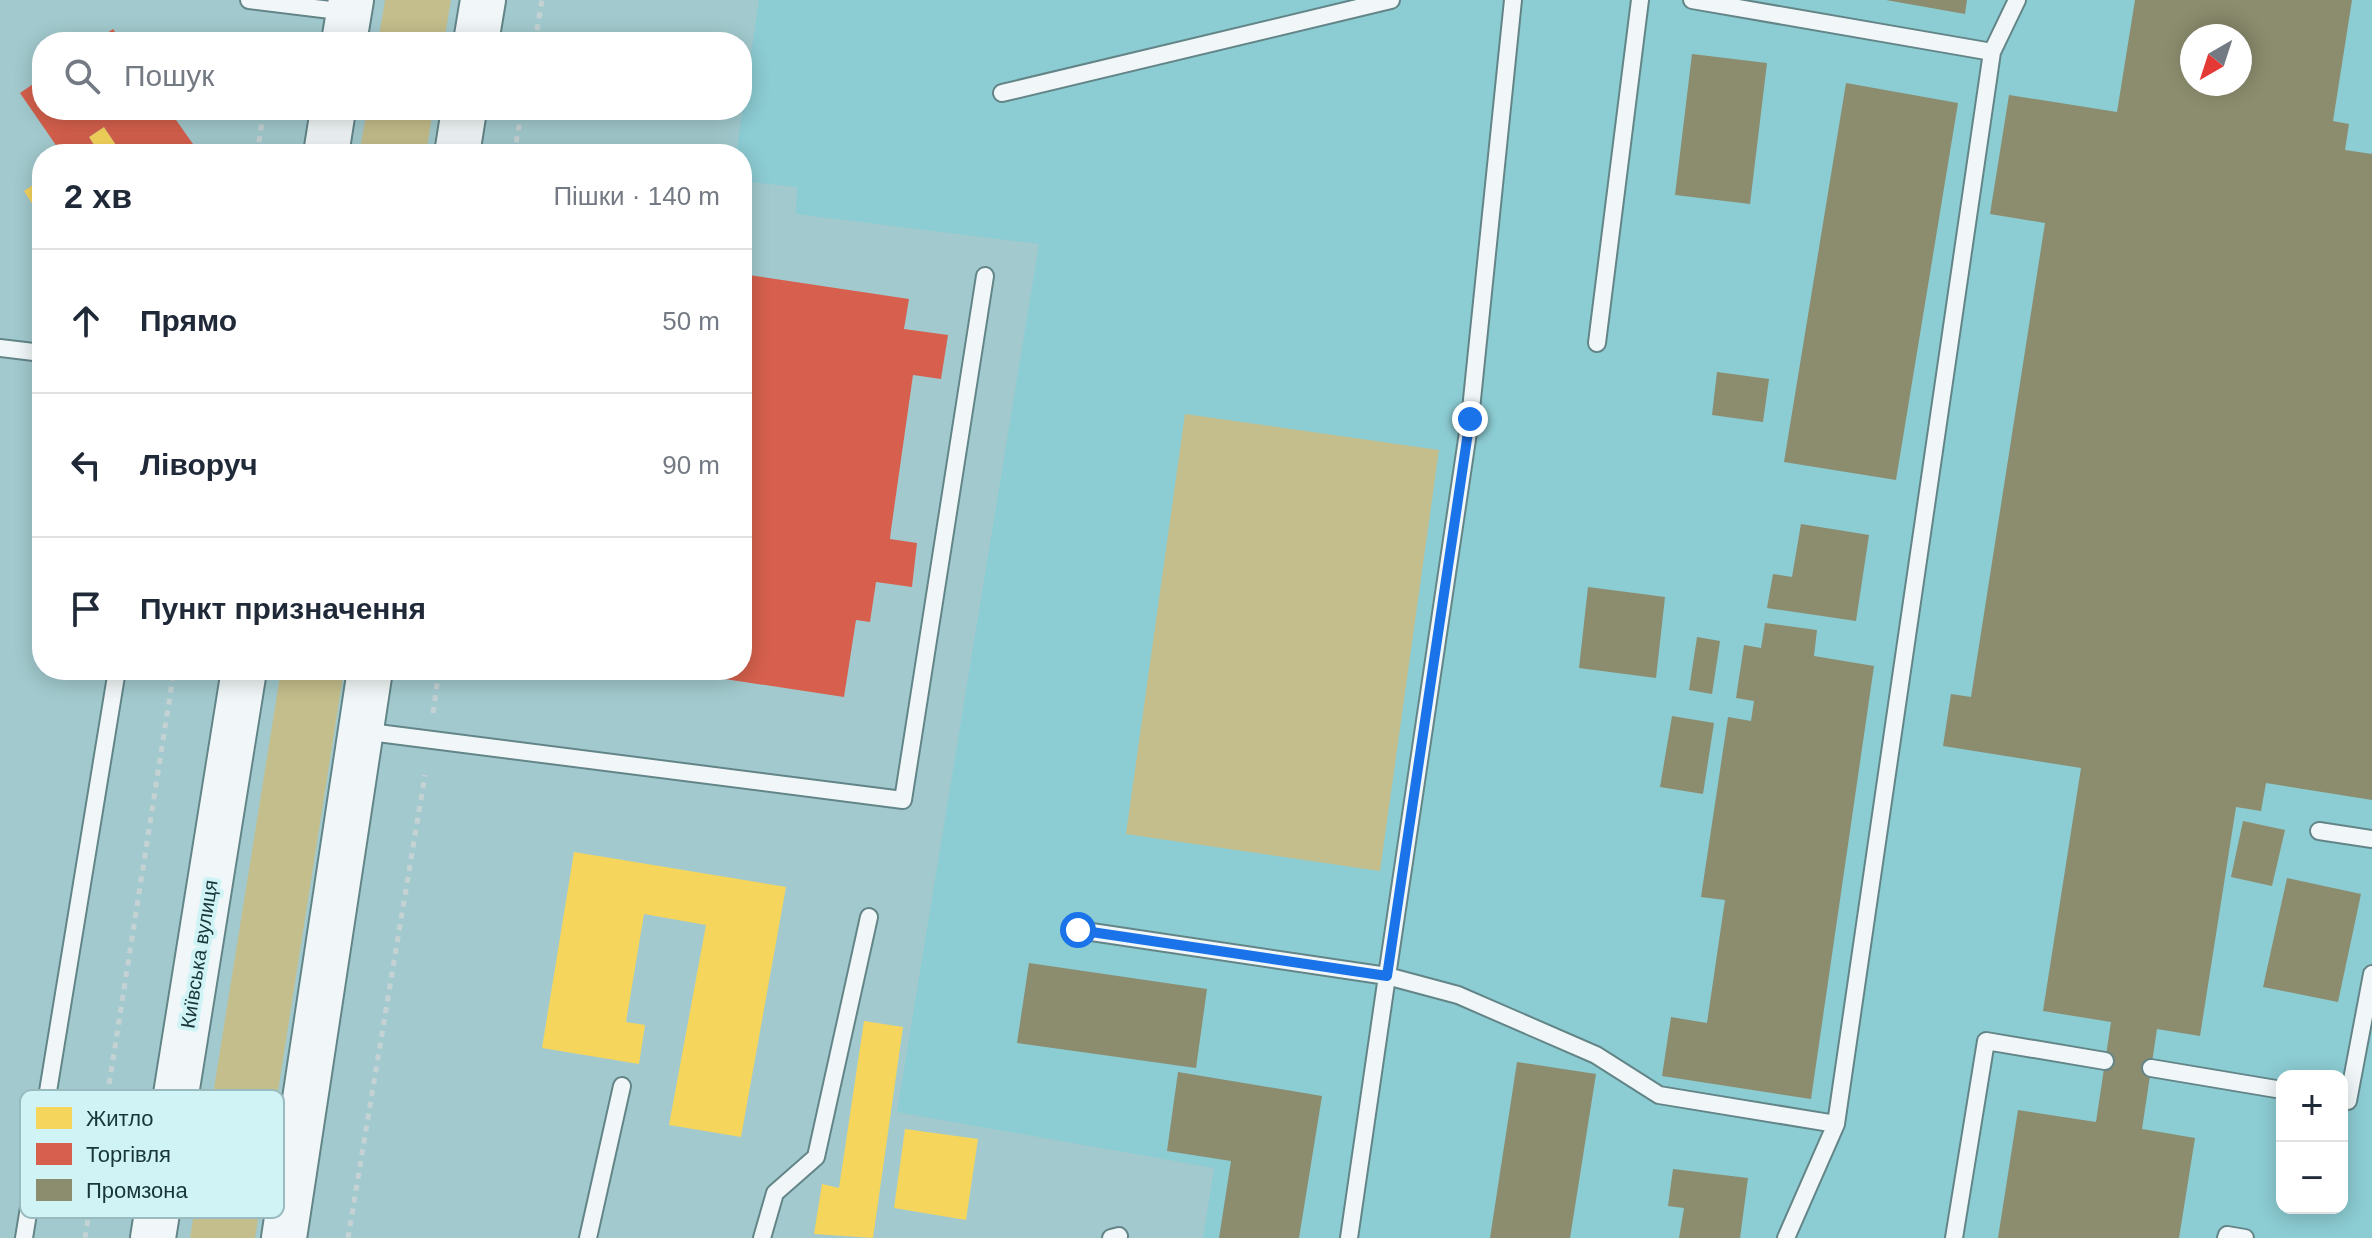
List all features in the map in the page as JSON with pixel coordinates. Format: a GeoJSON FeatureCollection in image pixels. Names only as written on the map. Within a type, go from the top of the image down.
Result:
{"type":"FeatureCollection","features":[{"type":"Feature","properties":{"kind":"main road"},"geometry":{"type":"LineString","coordinates":[[478,32],[483,0]]}},
{"type":"Feature","properties":{"kind":"main road"},"geometry":{"type":"LineString","coordinates":[[328,144],[331,120]]}},
{"type":"Feature","properties":{"kind":"main road"},"geometry":{"type":"LineString","coordinates":[[459,144],[462,120]]}},
{"type":"Feature","properties":{"kind":"main road","name":"Київська вулиця"},"geometry":{"type":"LineString","coordinates":[[177,1090],[242,680]]}},
{"type":"Feature","properties":{"kind":"main road"},"geometry":{"type":"LineString","coordinates":[[284,1238],[368,680]]}},
{"type":"Feature","properties":{"kind":"main road","name":"Київська вулиця"},"geometry":{"type":"LineString","coordinates":[[153,1238],[156,1218]]}},
{"type":"Feature","properties":{"kind":"lane"},"geometry":{"type":"LineString","coordinates":[[249,0],[348,18]]}},
{"type":"Feature","properties":{"kind":"lane"},"geometry":{"type":"LineString","coordinates":[[1002,93],[1391,0]]}},
{"type":"Feature","properties":{"kind":"lane"},"geometry":{"type":"LineString","coordinates":[[1349,1238],[1470,419],[1513,0]]}},
{"type":"Feature","properties":{"kind":"lane"},"geometry":{"type":"LineString","coordinates":[[1597,343],[1640,0]]}},
{"type":"Feature","properties":{"kind":"lane"},"geometry":{"type":"LineString","coordinates":[[1692,0],[1992,52]]}},
{"type":"Feature","properties":{"kind":"lane"},"geometry":{"type":"LineString","coordinates":[[1786,1238],[1836,1124],[1992,52],[2017,0]]}},
{"type":"Feature","properties":{"kind":"lane"},"geometry":{"type":"LineString","coordinates":[[360,731],[903,800],[985,276]]}},
{"type":"Feature","properties":{"kind":"lane"},"geometry":{"type":"LineString","coordinates":[[0,348],[32,352]]}},
{"type":"Feature","properties":{"kind":"lane"},"geometry":{"type":"LineString","coordinates":[[48,1090],[115,680]]}},
{"type":"Feature","properties":{"kind":"lane"},"geometry":{"type":"LineString","coordinates":[[2319,831],[2372,839]]}},
{"type":"Feature","properties":{"kind":"lane"},"geometry":{"type":"LineString","coordinates":[[762,1238],[775,1193],[816,1157],[869,917]]}},
{"type":"Feature","properties":{"kind":"lane"},"geometry":{"type":"LineString","coordinates":[[1078,930],[1387,976],[1458,995],[1596,1055],[1659,1095],[1836,1124]]}},
{"type":"Feature","properties":{"kind":"lane"},"geometry":{"type":"LineString","coordinates":[[2348,1101],[2372,974]]}},
{"type":"Feature","properties":{"kind":"lane"},"geometry":{"type":"LineString","coordinates":[[1954,1238],[1986,1041],[2105,1061]]}},
{"type":"Feature","properties":{"kind":"lane"},"geometry":{"type":"LineString","coordinates":[[2151,1068],[2276,1089]]}},
{"type":"Feature","properties":{"kind":"lane"},"geometry":{"type":"LineString","coordinates":[[588,1238],[622,1086]]}},
{"type":"Feature","properties":{"kind":"lane"},"geometry":{"type":"LineString","coordinates":[[24,1238],[27,1218]]}},
{"type":"Feature","properties":{"kind":"lane"},"geometry":{"type":"LineString","coordinates":[[2226,1238],[2227,1235],[2245,1238]]}},
{"type":"Feature","properties":{"kind":"path"},"geometry":{"type":"LineString","coordinates":[[537,32],[542,0]]}},
{"type":"Feature","properties":{"kind":"path"},"geometry":{"type":"LineString","coordinates":[[259,144],[262,120]]}},
{"type":"Feature","properties":{"kind":"path"},"geometry":{"type":"LineString","coordinates":[[516,144],[520,120]]}},
{"type":"Feature","properties":{"kind":"path"},"geometry":{"type":"LineString","coordinates":[[108,1090],[172,680]]}},
{"type":"Feature","properties":{"kind":"path"},"geometry":{"type":"LineString","coordinates":[[433,718],[438,680]]}},
{"type":"Feature","properties":{"kind":"path"},"geometry":{"type":"LineString","coordinates":[[348,1238],[425,775]]}},
{"type":"Feature","properties":{"kind":"path"},"geometry":{"type":"LineString","coordinates":[[85,1238],[88,1218]]}},
{"type":"Feature","properties":{"kind":"shaded area"},"geometry":{"type":"Polygon","coordinates":[[[385,0],[451,0],[446,32],[380,32],[385,0]]]}},
{"type":"Feature","properties":{"kind":"shaded area"},"geometry":{"type":"Polygon","coordinates":[[[759,0],[2372,0],[2372,1238],[1203,1238],[1214,1168],[897,1112],[1039,244],[796,214],[797,187],[752,182],[752,144],[737,144],[741,120],[752,120],[752,47],[759,0]]]}},
{"type":"Feature","properties":{"kind":"shaded area"},"geometry":{"type":"Polygon","coordinates":[[[365,120],[431,120],[428,144],[361,144],[365,120]]]}},
{"type":"Feature","properties":{"kind":"shaded area"},"geometry":{"type":"Polygon","coordinates":[[[1185,414],[1439,450],[1380,871],[1126,834],[1185,414]]]}},
{"type":"Feature","properties":{"kind":"shaded area"},"geometry":{"type":"Polygon","coordinates":[[[279,680],[342,680],[278,1090],[214,1090],[279,680]]]}},
{"type":"Feature","properties":{"kind":"shaded area"},"geometry":{"type":"Polygon","coordinates":[[[193,1218],[258,1218],[255,1238],[190,1238],[193,1218]]]}},
{"type":"Feature","properties":{"kind":"building: Житло"},"geometry":{"type":"Polygon","coordinates":[[[104,127],[115,144],[93,144],[89,137],[104,127]]]}},
{"type":"Feature","properties":{"kind":"building: Житло"},"geometry":{"type":"Polygon","coordinates":[[[32,186],[32,203],[24,191],[32,186]]]}},
{"type":"Feature","properties":{"kind":"building: Житло"},"geometry":{"type":"Polygon","coordinates":[[[574,852],[786,887],[741,1137],[669,1125],[706,925],[644,914],[626,1022],[645,1025],[639,1064],[542,1048],[574,852]]]}},
{"type":"Feature","properties":{"kind":"building: Житло"},"geometry":{"type":"Polygon","coordinates":[[[864,1021],[903,1027],[873,1238],[814,1234],[822,1184],[839,1188],[864,1021]]]}},
{"type":"Feature","properties":{"kind":"building: Житло"},"geometry":{"type":"Polygon","coordinates":[[[905,1129],[978,1139],[966,1220],[894,1208],[905,1129]]]}},
{"type":"Feature","properties":{"kind":"building: Торгівля"},"geometry":{"type":"Polygon","coordinates":[[[32,85],[32,110],[20,93],[32,85]]]}},
{"type":"Feature","properties":{"kind":"building: Торгівля"},"geometry":{"type":"Polygon","coordinates":[[[39,120],[176,120],[193,144],[115,144],[104,127],[89,137],[93,144],[55,144],[39,120]]]}},
{"type":"Feature","properties":{"kind":"building: Торгівля"},"geometry":{"type":"Polygon","coordinates":[[[752,275],[909,299],[904,329],[948,335],[941,379],[913,375],[890,539],[917,543],[912,587],[876,582],[870,622],[856,620],[844,697],[732,680],[752,680],[752,275]]]}},
{"type":"Feature","properties":{"kind":"building: Промзона"},"geometry":{"type":"Polygon","coordinates":[[[1886,0],[1967,0],[1965,14],[1886,0]]]}},
{"type":"Feature","properties":{"kind":"building: Промзона"},"geometry":{"type":"Polygon","coordinates":[[[2135,0],[2352,0],[2333,121],[2349,124],[2345,150],[2372,154],[2372,800],[2266,783],[2261,811],[2236,807],[2200,1036],[2157,1029],[2142,1129],[2195,1138],[2179,1238],[1998,1238],[2018,1110],[2096,1122],[2111,1022],[2043,1011],[2081,768],[1943,746],[1951,694],[1971,697],[2045,223],[1990,214],[2009,95],[2117,112],[2135,0]]]}},
{"type":"Feature","properties":{"kind":"building: Промзона"},"geometry":{"type":"Polygon","coordinates":[[[1692,54],[1767,63],[1750,204],[1675,195],[1692,54]]]}},
{"type":"Feature","properties":{"kind":"building: Промзона"},"geometry":{"type":"Polygon","coordinates":[[[1846,83],[1958,103],[1896,480],[1784,462],[1846,83]]]}},
{"type":"Feature","properties":{"kind":"building: Промзона"},"geometry":{"type":"Polygon","coordinates":[[[1717,372],[1769,379],[1763,422],[1712,415],[1717,372]]]}},
{"type":"Feature","properties":{"kind":"building: Промзона"},"geometry":{"type":"Polygon","coordinates":[[[1801,524],[1869,535],[1856,621],[1767,608],[1773,574],[1792,577],[1801,524]]]}},
{"type":"Feature","properties":{"kind":"building: Промзона"},"geometry":{"type":"Polygon","coordinates":[[[1588,587],[1665,597],[1656,678],[1579,668],[1588,587]]]}},
{"type":"Feature","properties":{"kind":"building: Промзона"},"geometry":{"type":"Polygon","coordinates":[[[1765,623],[1817,630],[1814,656],[1874,666],[1811,1099],[1662,1076],[1671,1017],[1707,1023],[1725,900],[1701,897],[1728,717],[1751,721],[1754,701],[1736,698],[1744,645],[1761,648],[1765,623]]]}},
{"type":"Feature","properties":{"kind":"building: Промзона"},"geometry":{"type":"Polygon","coordinates":[[[1697,637],[1720,641],[1712,694],[1689,690],[1697,637]]]}},
{"type":"Feature","properties":{"kind":"building: Промзона"},"geometry":{"type":"Polygon","coordinates":[[[1672,716],[1714,723],[1703,794],[1660,787],[1672,716]]]}},
{"type":"Feature","properties":{"kind":"building: Промзона"},"geometry":{"type":"Polygon","coordinates":[[[2243,821],[2285,830],[2272,886],[2231,877],[2243,821]]]}},
{"type":"Feature","properties":{"kind":"building: Промзона"},"geometry":{"type":"Polygon","coordinates":[[[2287,878],[2361,894],[2338,1002],[2263,987],[2287,878]]]}},
{"type":"Feature","properties":{"kind":"building: Промзона"},"geometry":{"type":"Polygon","coordinates":[[[1029,963],[1207,989],[1196,1068],[1017,1043],[1029,963]]]}},
{"type":"Feature","properties":{"kind":"building: Промзона"},"geometry":{"type":"Polygon","coordinates":[[[1517,1062],[1596,1074],[1570,1238],[1490,1238],[1517,1062]]]}},
{"type":"Feature","properties":{"kind":"building: Промзона"},"geometry":{"type":"Polygon","coordinates":[[[1178,1072],[1322,1096],[1299,1238],[1219,1238],[1231,1161],[1167,1151],[1178,1072]]]}},
{"type":"Feature","properties":{"kind":"building: Промзона"},"geometry":{"type":"Polygon","coordinates":[[[1673,1169],[1748,1178],[1740,1238],[1679,1238],[1684,1208],[1668,1206],[1673,1169]]]}},
{"type":"Feature","properties":{"kind":"route"},"geometry":{"type":"LineString","coordinates":[[1078,930],[1387,976],[1470,419]]}}]}
